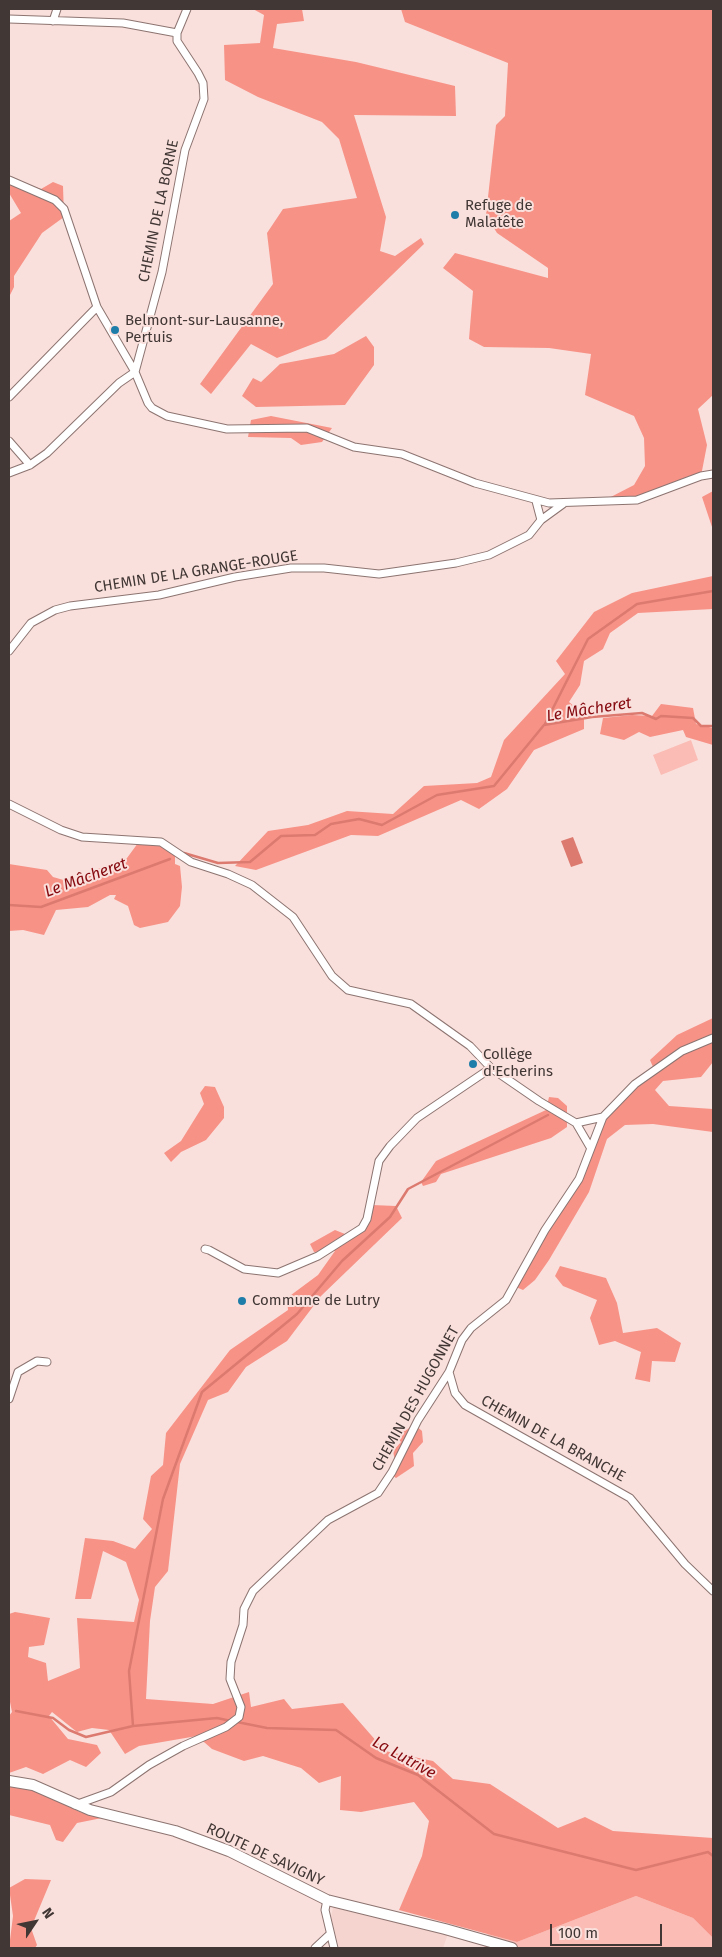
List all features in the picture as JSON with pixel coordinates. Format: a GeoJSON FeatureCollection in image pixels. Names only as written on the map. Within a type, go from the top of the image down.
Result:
{"type":"FeatureCollection","features":[{"type":"Feature","properties":{"kind":"street"},"geometry":{"type":"LineString","coordinates":[[52,21],[57,9]]}},
{"type":"Feature","properties":{"kind":"street"},"geometry":{"type":"LineString","coordinates":[[9,20],[122,23],[177,33],[187,9]]}},
{"type":"Feature","properties":{"kind":"street","name":"CHEMIN DE LA BORNE"},"geometry":{"type":"LineString","coordinates":[[135,372],[162,272],[185,150],[204,100],[203,83],[177,41],[177,33]]}},
{"type":"Feature","properties":{"kind":"street"},"geometry":{"type":"LineString","coordinates":[[9,180],[55,200],[64,209],[97,307],[135,372],[148,403],[152,408],[167,416],[227,430],[307,428],[354,447],[402,454],[422,460],[475,482],[536,501],[563,504],[637,500],[701,476],[713,474]]}},
{"type":"Feature","properties":{"kind":"street"},"geometry":{"type":"LineString","coordinates":[[9,398],[97,307]]}},
{"type":"Feature","properties":{"kind":"street"},"geometry":{"type":"LineString","coordinates":[[9,473],[30,465],[66,437],[119,383],[135,372]]}},
{"type":"Feature","properties":{"kind":"street"},"geometry":{"type":"LineString","coordinates":[[9,441],[30,465]]}},
{"type":"Feature","properties":{"kind":"street"},"geometry":{"type":"LineString","coordinates":[[536,501],[541,520]]}},
{"type":"Feature","properties":{"kind":"street","name":"CHEMIN DE LA GRANGE-ROUGE"},"geometry":{"type":"LineString","coordinates":[[9,651],[31,623],[55,610],[70,606],[159,595],[235,577],[291,568],[324,568],[379,574],[456,563],[489,555],[529,535],[541,520],[563,504]]}},
{"type":"Feature","properties":{"kind":"street"},"geometry":{"type":"LineString","coordinates":[[9,804],[62,830],[82,837],[160,842],[191,862],[228,874],[252,885],[292,917],[332,976],[348,990],[411,1004],[470,1046],[491,1068],[539,1101],[576,1122],[590,1147]]}},
{"type":"Feature","properties":{"kind":"street"},"geometry":{"type":"LineString","coordinates":[[576,1122],[603,1117],[636,1084],[682,1051],[713,1038]]}},
{"type":"Feature","properties":{"kind":"street"},"geometry":{"type":"LineString","coordinates":[[204,1249],[244,1269],[278,1273],[300,1265],[340,1242],[362,1228],[367,1219],[379,1161],[390,1146],[417,1118],[491,1068]]}},
{"type":"Feature","properties":{"kind":"street","name":"CHEMIN DES HUGONNET"},"geometry":{"type":"LineString","coordinates":[[75,1805],[111,1792],[183,1746],[226,1728],[239,1717],[242,1707],[230,1679],[231,1662],[243,1625],[244,1608],[252,1591],[328,1520],[378,1493],[392,1472],[418,1420],[449,1372],[462,1340],[471,1328],[506,1300],[545,1230],[580,1179],[588,1161],[590,1147],[603,1117]]}},
{"type":"Feature","properties":{"kind":"street"},"geometry":{"type":"LineString","coordinates":[[9,1399],[18,1372],[37,1361],[47,1362]]}},
{"type":"Feature","properties":{"kind":"street","name":"CHEMIN DE LA BRANCHE"},"geometry":{"type":"LineString","coordinates":[[449,1372],[455,1393],[465,1405],[630,1498],[685,1564],[713,1591]]}},
{"type":"Feature","properties":{"kind":"street","name":"ROUTE DE SAVIGNY"},"geometry":{"type":"LineString","coordinates":[[9,1781],[33,1785],[90,1810],[176,1831],[229,1852],[327,1900],[445,1929],[512,1948]]}},
{"type":"Feature","properties":{"kind":"street"},"geometry":{"type":"LineString","coordinates":[[327,1900],[325,1910],[334,1948]]}},
{"type":"Feature","properties":{"kind":"street"},"geometry":{"type":"LineString","coordinates":[[315,1948],[330,1934]]}},
{"type":"Feature","properties":{"kind":"shaded area"},"geometry":{"type":"Polygon","coordinates":[[[253,9],[302,9],[304,21],[277,24],[273,48],[356,62],[455,86],[456,116],[354,115],[386,217],[380,251],[395,256],[421,238],[424,244],[326,339],[277,358],[251,344],[211,394],[200,384],[273,284],[267,233],[283,209],[357,198],[339,139],[322,122],[258,97],[225,80],[224,45],[260,43],[264,15],[253,9]]]}},
{"type":"Feature","properties":{"kind":"shaded area"},"geometry":{"type":"Polygon","coordinates":[[[401,9],[713,9],[713,395],[698,409],[707,445],[701,476],[637,500],[603,501],[634,485],[645,466],[644,438],[634,416],[585,395],[591,354],[549,348],[484,347],[469,339],[473,291],[443,268],[455,253],[548,278],[548,268],[497,233],[486,215],[496,125],[505,116],[508,63],[405,22],[401,9]]]}},
{"type":"Feature","properties":{"kind":"shaded area"},"geometry":{"type":"Polygon","coordinates":[[[9,177],[41,189],[53,182],[63,186],[64,217],[42,233],[14,276],[14,287],[9,297],[9,221],[21,213],[9,193],[9,177]]]}},
{"type":"Feature","properties":{"kind":"shaded area"},"geometry":{"type":"Polygon","coordinates":[[[366,336],[374,347],[374,365],[345,405],[256,407],[242,396],[253,378],[261,382],[280,364],[334,354],[366,336]]]}},
{"type":"Feature","properties":{"kind":"shaded area"},"geometry":{"type":"Polygon","coordinates":[[[271,416],[332,428],[322,442],[301,445],[291,438],[248,437],[251,420],[271,416]]]}},
{"type":"Feature","properties":{"kind":"shaded area"},"geometry":{"type":"Polygon","coordinates":[[[713,491],[713,530],[702,497],[713,491]]]}},
{"type":"Feature","properties":{"kind":"shaded area"},"geometry":{"type":"Polygon","coordinates":[[[713,576],[713,609],[638,613],[610,633],[603,649],[584,661],[580,685],[569,702],[584,714],[584,729],[534,750],[507,789],[479,809],[461,800],[378,836],[351,835],[256,870],[235,866],[268,831],[308,825],[347,811],[393,814],[424,786],[477,783],[491,777],[504,740],[565,674],[556,661],[594,612],[632,593],[713,576]]]}},
{"type":"Feature","properties":{"kind":"shaded area"},"geometry":{"type":"Polygon","coordinates":[[[661,704],[693,708],[696,724],[713,728],[713,745],[686,737],[683,730],[650,737],[639,732],[624,740],[600,734],[603,718],[632,715],[652,716],[661,704]]]}},
{"type":"Feature","properties":{"kind":"shaded area"},"geometry":{"type":"Polygon","coordinates":[[[691,740],[698,760],[661,775],[653,755],[691,740]]]}},
{"type":"Feature","properties":{"kind":"shaded area"},"geometry":{"type":"Polygon","coordinates":[[[573,837],[583,863],[571,867],[561,841],[573,837]]]}},
{"type":"Feature","properties":{"kind":"shaded area"},"geometry":{"type":"Polygon","coordinates":[[[138,843],[156,844],[175,854],[175,864],[180,866],[182,887],[180,906],[168,922],[140,928],[134,925],[128,906],[114,899],[116,895],[110,895],[88,907],[56,910],[44,935],[23,930],[9,931],[9,864],[47,870],[53,877],[74,883],[92,871],[127,858],[138,843]]]}},
{"type":"Feature","properties":{"kind":"shaded area"},"geometry":{"type":"Polygon","coordinates":[[[713,1018],[713,1035],[653,1067],[650,1060],[677,1035],[713,1018]]]}},
{"type":"Feature","properties":{"kind":"shaded area"},"geometry":{"type":"Polygon","coordinates":[[[713,1041],[713,1062],[701,1077],[663,1081],[655,1090],[669,1106],[713,1109],[713,1132],[653,1124],[625,1125],[607,1139],[589,1192],[549,1260],[535,1280],[523,1290],[516,1287],[550,1227],[582,1179],[590,1162],[592,1147],[605,1118],[635,1087],[683,1053],[713,1041]]]}},
{"type":"Feature","properties":{"kind":"shaded area"},"geometry":{"type":"Polygon","coordinates":[[[205,1086],[215,1087],[224,1107],[224,1118],[206,1140],[181,1152],[171,1162],[164,1153],[181,1141],[204,1104],[200,1093],[205,1086]]]}},
{"type":"Feature","properties":{"kind":"shaded area"},"geometry":{"type":"Polygon","coordinates":[[[549,1097],[558,1098],[567,1106],[567,1127],[551,1138],[441,1174],[436,1182],[423,1186],[421,1182],[436,1161],[546,1110],[549,1097]]]}},
{"type":"Feature","properties":{"kind":"shaded area"},"geometry":{"type":"Polygon","coordinates":[[[372,1205],[396,1206],[402,1218],[321,1296],[287,1341],[246,1367],[228,1392],[208,1400],[180,1464],[168,1571],[155,1587],[150,1621],[146,1699],[213,1704],[249,1692],[251,1707],[284,1699],[292,1709],[343,1703],[385,1751],[433,1761],[453,1779],[490,1784],[558,1828],[585,1817],[613,1831],[713,1838],[713,1938],[693,1918],[636,1896],[517,1942],[399,1910],[422,1856],[429,1821],[414,1802],[361,1812],[340,1810],[341,1776],[319,1783],[301,1768],[263,1756],[244,1761],[212,1749],[197,1736],[139,1746],[125,1754],[109,1730],[92,1728],[77,1732],[52,1712],[49,1716],[68,1739],[97,1745],[101,1753],[86,1767],[70,1760],[43,1774],[26,1767],[9,1773],[9,1716],[12,1712],[9,1697],[9,1614],[15,1612],[50,1618],[44,1645],[29,1647],[28,1657],[46,1663],[48,1681],[80,1668],[77,1618],[134,1622],[139,1600],[126,1562],[103,1551],[91,1599],[75,1599],[85,1538],[113,1541],[135,1549],[152,1529],[143,1519],[151,1476],[163,1465],[166,1433],[230,1350],[288,1310],[287,1298],[318,1275],[335,1251],[314,1252],[310,1244],[335,1230],[350,1236],[366,1227],[372,1205]]]}},
{"type":"Feature","properties":{"kind":"shaded area"},"geometry":{"type":"Polygon","coordinates":[[[560,1266],[606,1278],[617,1303],[623,1333],[657,1328],[681,1343],[675,1362],[652,1361],[650,1382],[635,1379],[641,1352],[615,1341],[599,1345],[590,1318],[597,1300],[563,1286],[555,1276],[560,1266]]]}},
{"type":"Feature","properties":{"kind":"shaded area"},"geometry":{"type":"Polygon","coordinates":[[[413,1423],[422,1431],[423,1442],[413,1453],[414,1466],[396,1478],[389,1473],[395,1461],[393,1451],[401,1442],[395,1435],[408,1429],[413,1423]]]}},
{"type":"Feature","properties":{"kind":"shaded area"},"geometry":{"type":"Polygon","coordinates":[[[9,1784],[38,1791],[80,1812],[102,1818],[77,1823],[63,1842],[56,1840],[50,1825],[9,1815],[9,1784]]]}},
{"type":"Feature","properties":{"kind":"shaded area"},"geometry":{"type":"Polygon","coordinates":[[[25,1879],[51,1880],[31,1928],[37,1945],[35,1948],[9,1948],[13,1916],[9,1888],[25,1879]]]}},
{"type":"Feature","properties":{"kind":"shaded area"},"geometry":{"type":"Polygon","coordinates":[[[636,1896],[693,1918],[713,1938],[713,1948],[484,1948],[488,1934],[517,1942],[636,1896]]]}},
{"type":"Feature","properties":{"kind":"shaded area"},"geometry":{"type":"Polygon","coordinates":[[[333,1908],[448,1934],[443,1948],[339,1948],[331,1917],[333,1908]]]}},
{"type":"Feature","properties":{"kind":"waterway"},"geometry":{"type":"LineString","coordinates":[[545,724],[588,639],[637,604],[713,591]]}},
{"type":"Feature","properties":{"kind":"waterway","name":"Le Mâcheret"},"geometry":{"type":"LineString","coordinates":[[184,853],[218,863],[250,862],[281,836],[315,835],[331,824],[359,819],[382,825],[437,795],[494,786],[544,725],[592,717],[642,713],[656,719],[661,716],[693,718],[701,726],[713,726]]}},
{"type":"Feature","properties":{"kind":"waterway","name":"Le Mâcheret"},"geometry":{"type":"LineString","coordinates":[[9,905],[41,907],[170,859]]}},
{"type":"Feature","properties":{"kind":"waterway"},"geometry":{"type":"LineString","coordinates":[[133,1726],[129,1671],[163,1499],[202,1392],[297,1314],[342,1261],[390,1217],[408,1189],[548,1115]]}},
{"type":"Feature","properties":{"kind":"waterway","name":"La Lutrive"},"geometry":{"type":"LineString","coordinates":[[16,1711],[53,1718],[69,1730],[86,1737],[133,1726],[217,1718],[231,1721]]}},
{"type":"Feature","properties":{"kind":"waterway","name":"La Lutrive"},"geometry":{"type":"LineString","coordinates":[[237,1722],[267,1728],[336,1730],[376,1758],[418,1775],[494,1834],[636,1870],[708,1852],[713,1856]]}},
{"type":"Feature","properties":{"kind":"place","name":"Refuge de Malatête"},"geometry":{"type":"Point","coordinates":[455,215]}},
{"type":"Feature","properties":{"kind":"place","name":"Belmont-sur-Lausanne, Pertuis"},"geometry":{"type":"Point","coordinates":[115,330]}},
{"type":"Feature","properties":{"kind":"place","name":"Collège d'Echerins"},"geometry":{"type":"Point","coordinates":[473,1064]}},
{"type":"Feature","properties":{"kind":"place","name":"Commune de Lutry"},"geometry":{"type":"Point","coordinates":[242,1301]}}]}
